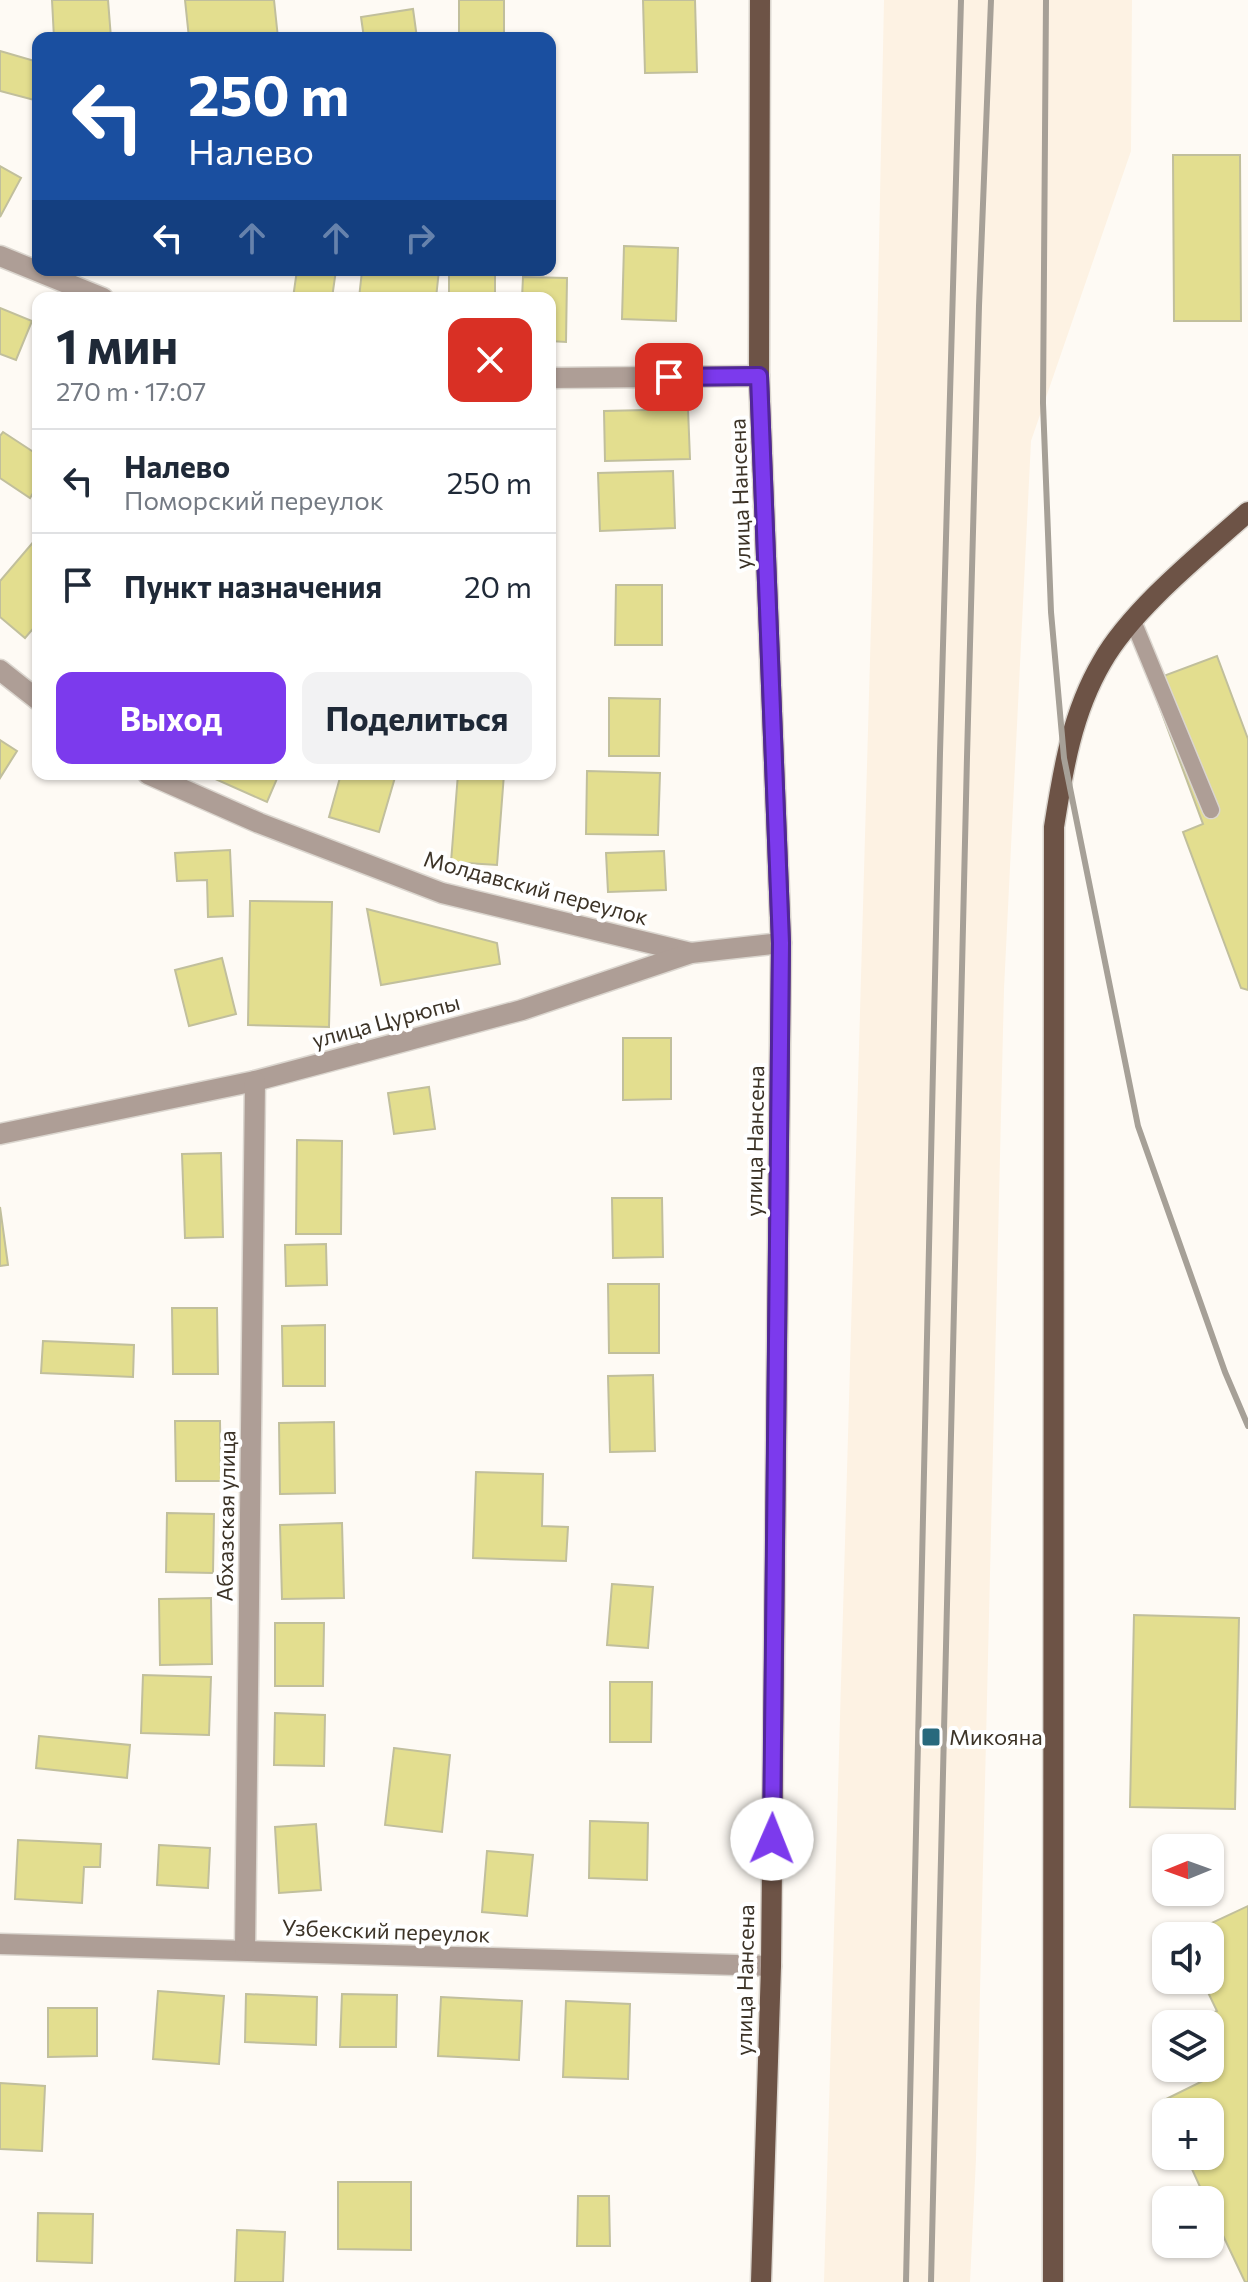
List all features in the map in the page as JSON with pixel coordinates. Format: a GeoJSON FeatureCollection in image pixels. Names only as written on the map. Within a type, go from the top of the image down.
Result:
{"type":"FeatureCollection","features":[{"type":"Feature","properties":{"kind":"main road","name":"улица Нансена"},"geometry":{"type":"LineString","coordinates":[[760,0],[759,376],[781,943],[771,1966],[761,2282]]}},
{"type":"Feature","properties":{"kind":"main road"},"geometry":{"type":"LineString","coordinates":[[1053,2282],[1054,827],[1064,758],[1087,692],[1102,661],[1133,621],[1179,573],[1248,512]]}},
{"type":"Feature","properties":{"kind":"street"},"geometry":{"type":"LineString","coordinates":[[0,256],[32,269]]}},
{"type":"Feature","properties":{"kind":"street"},"geometry":{"type":"LineString","coordinates":[[49,276],[88,292]]}},
{"type":"Feature","properties":{"kind":"street"},"geometry":{"type":"LineString","coordinates":[[556,378],[759,376]]}},
{"type":"Feature","properties":{"kind":"street"},"geometry":{"type":"LineString","coordinates":[[0,670],[32,695]]}},
{"type":"Feature","properties":{"kind":"street","name":"Молдавский переулок"},"geometry":{"type":"LineString","coordinates":[[162,780],[259,823],[442,893],[691,953]]}},
{"type":"Feature","properties":{"kind":"street","name":"улица Цурюпы"},"geometry":{"type":"LineString","coordinates":[[0,1134],[255,1081],[522,1010],[691,953],[781,943]]}},
{"type":"Feature","properties":{"kind":"street","name":"Абхазская улица"},"geometry":{"type":"LineString","coordinates":[[245,1950],[255,1081]]}},
{"type":"Feature","properties":{"kind":"street","name":"Узбекский переулок"},"geometry":{"type":"LineString","coordinates":[[0,1944],[771,1966]]}},
{"type":"Feature","properties":{"kind":"lane"},"geometry":{"type":"LineString","coordinates":[[1133,621],[1211,810]]}},
{"type":"Feature","properties":{"kind":"shaded area"},"geometry":{"type":"Polygon","coordinates":[[[884,0],[1132,0],[1131,151],[1031,441],[1004,989],[976,2159],[970,2282],[824,2282],[872,589],[884,0]]]}},
{"type":"Feature","properties":{"kind":"building"},"geometry":{"type":"Polygon","coordinates":[[[52,0],[108,0],[111,32],[54,32],[52,0]]]}},
{"type":"Feature","properties":{"kind":"building"},"geometry":{"type":"Polygon","coordinates":[[[185,0],[274,0],[277,32],[188,32],[185,0]]]}},
{"type":"Feature","properties":{"kind":"building"},"geometry":{"type":"Polygon","coordinates":[[[459,0],[504,0],[504,32],[459,32],[459,0]]]}},
{"type":"Feature","properties":{"kind":"building"},"geometry":{"type":"Polygon","coordinates":[[[643,0],[695,0],[697,72],[645,73],[643,0]]]}},
{"type":"Feature","properties":{"kind":"building"},"geometry":{"type":"Polygon","coordinates":[[[413,9],[416,32],[363,32],[361,17],[413,9]]]}},
{"type":"Feature","properties":{"kind":"building"},"geometry":{"type":"Polygon","coordinates":[[[0,51],[32,60],[32,99],[0,91],[0,51]]]}},
{"type":"Feature","properties":{"kind":"building"},"geometry":{"type":"Polygon","coordinates":[[[1173,155],[1240,155],[1241,321],[1174,321],[1173,155]]]}},
{"type":"Feature","properties":{"kind":"building"},"geometry":{"type":"Polygon","coordinates":[[[0,166],[21,178],[0,217],[0,166]]]}},
{"type":"Feature","properties":{"kind":"building"},"geometry":{"type":"Polygon","coordinates":[[[624,246],[678,248],[676,321],[622,319],[624,246]]]}},
{"type":"Feature","properties":{"kind":"building"},"geometry":{"type":"Polygon","coordinates":[[[296,276],[335,276],[333,292],[294,292],[296,276]]]}},
{"type":"Feature","properties":{"kind":"building"},"geometry":{"type":"Polygon","coordinates":[[[361,276],[438,276],[437,292],[360,292],[361,276]]]}},
{"type":"Feature","properties":{"kind":"building"},"geometry":{"type":"Polygon","coordinates":[[[449,276],[495,276],[495,292],[449,292],[449,276]]]}},
{"type":"Feature","properties":{"kind":"building"},"geometry":{"type":"Polygon","coordinates":[[[523,277],[567,278],[566,342],[556,341],[556,292],[522,292],[523,277]]]}},
{"type":"Feature","properties":{"kind":"building"},"geometry":{"type":"Polygon","coordinates":[[[0,308],[32,321],[16,360],[0,354],[0,308]]]}},
{"type":"Feature","properties":{"kind":"building"},"geometry":{"type":"Polygon","coordinates":[[[688,409],[690,459],[605,461],[604,411],[688,409]]]}},
{"type":"Feature","properties":{"kind":"building"},"geometry":{"type":"Polygon","coordinates":[[[3,432],[32,451],[30,498],[0,478],[0,436],[3,432]]]}},
{"type":"Feature","properties":{"kind":"building"},"geometry":{"type":"Polygon","coordinates":[[[673,471],[675,528],[600,531],[598,473],[673,471]]]}},
{"type":"Feature","properties":{"kind":"building"},"geometry":{"type":"Polygon","coordinates":[[[32,544],[32,630],[25,638],[0,617],[0,581],[32,544]]]}},
{"type":"Feature","properties":{"kind":"building"},"geometry":{"type":"Polygon","coordinates":[[[616,585],[662,585],[662,645],[615,645],[616,585]]]}},
{"type":"Feature","properties":{"kind":"building"},"geometry":{"type":"Polygon","coordinates":[[[1217,656],[1248,739],[1248,990],[1241,988],[1183,832],[1203,824],[1150,681],[1217,656]]]}},
{"type":"Feature","properties":{"kind":"building"},"geometry":{"type":"Polygon","coordinates":[[[609,698],[660,699],[659,756],[609,756],[609,698]]]}},
{"type":"Feature","properties":{"kind":"building"},"geometry":{"type":"Polygon","coordinates":[[[0,740],[17,751],[0,778],[0,740]]]}},
{"type":"Feature","properties":{"kind":"building"},"geometry":{"type":"Polygon","coordinates":[[[587,771],[660,773],[658,835],[586,834],[587,771]]]}},
{"type":"Feature","properties":{"kind":"building"},"geometry":{"type":"Polygon","coordinates":[[[218,780],[276,780],[267,802],[218,780]]]}},
{"type":"Feature","properties":{"kind":"building"},"geometry":{"type":"Polygon","coordinates":[[[339,780],[394,780],[379,832],[329,817],[339,780]]]}},
{"type":"Feature","properties":{"kind":"building"},"geometry":{"type":"Polygon","coordinates":[[[458,780],[504,780],[497,865],[451,862],[458,780]]]}},
{"type":"Feature","properties":{"kind":"building"},"geometry":{"type":"Polygon","coordinates":[[[230,850],[233,916],[208,917],[207,880],[177,881],[175,853],[230,850]]]}},
{"type":"Feature","properties":{"kind":"building"},"geometry":{"type":"Polygon","coordinates":[[[664,851],[666,890],[608,892],[606,853],[664,851]]]}},
{"type":"Feature","properties":{"kind":"building"},"geometry":{"type":"Polygon","coordinates":[[[250,901],[332,902],[329,1027],[248,1025],[250,901]]]}},
{"type":"Feature","properties":{"kind":"building"},"geometry":{"type":"Polygon","coordinates":[[[367,909],[497,943],[500,964],[381,985],[367,909]]]}},
{"type":"Feature","properties":{"kind":"building"},"geometry":{"type":"Polygon","coordinates":[[[222,958],[236,1014],[189,1026],[175,970],[222,958]]]}},
{"type":"Feature","properties":{"kind":"building"},"geometry":{"type":"Polygon","coordinates":[[[623,1038],[671,1038],[671,1099],[623,1100],[623,1038]]]}},
{"type":"Feature","properties":{"kind":"building"},"geometry":{"type":"Polygon","coordinates":[[[429,1087],[435,1129],[394,1134],[388,1093],[429,1087]]]}},
{"type":"Feature","properties":{"kind":"building"},"geometry":{"type":"Polygon","coordinates":[[[297,1140],[342,1141],[341,1234],[296,1234],[297,1140]]]}},
{"type":"Feature","properties":{"kind":"building"},"geometry":{"type":"Polygon","coordinates":[[[221,1153],[223,1237],[185,1238],[182,1154],[221,1153]]]}},
{"type":"Feature","properties":{"kind":"building"},"geometry":{"type":"Polygon","coordinates":[[[612,1198],[662,1198],[663,1257],[613,1258],[612,1198]]]}},
{"type":"Feature","properties":{"kind":"building"},"geometry":{"type":"Polygon","coordinates":[[[0,1207],[8,1265],[0,1266],[0,1207]]]}},
{"type":"Feature","properties":{"kind":"building"},"geometry":{"type":"Polygon","coordinates":[[[326,1244],[327,1285],[286,1286],[285,1245],[326,1244]]]}},
{"type":"Feature","properties":{"kind":"building"},"geometry":{"type":"Polygon","coordinates":[[[608,1284],[659,1284],[659,1353],[609,1353],[608,1284]]]}},
{"type":"Feature","properties":{"kind":"building"},"geometry":{"type":"Polygon","coordinates":[[[172,1308],[217,1308],[218,1374],[173,1374],[172,1308]]]}},
{"type":"Feature","properties":{"kind":"building"},"geometry":{"type":"Polygon","coordinates":[[[325,1325],[325,1386],[283,1386],[282,1326],[325,1325]]]}},
{"type":"Feature","properties":{"kind":"building"},"geometry":{"type":"Polygon","coordinates":[[[43,1341],[134,1345],[133,1377],[41,1373],[43,1341]]]}},
{"type":"Feature","properties":{"kind":"building"},"geometry":{"type":"Polygon","coordinates":[[[653,1375],[655,1451],[610,1452],[608,1376],[653,1375]]]}},
{"type":"Feature","properties":{"kind":"building"},"geometry":{"type":"Polygon","coordinates":[[[175,1421],[220,1421],[221,1481],[176,1481],[175,1421]]]}},
{"type":"Feature","properties":{"kind":"building"},"geometry":{"type":"Polygon","coordinates":[[[334,1422],[335,1493],[280,1494],[279,1423],[334,1422]]]}},
{"type":"Feature","properties":{"kind":"building"},"geometry":{"type":"Polygon","coordinates":[[[476,1472],[543,1474],[542,1526],[568,1527],[566,1561],[473,1558],[476,1472]]]}},
{"type":"Feature","properties":{"kind":"building"},"geometry":{"type":"Polygon","coordinates":[[[167,1513],[214,1514],[213,1573],[166,1572],[167,1513]]]}},
{"type":"Feature","properties":{"kind":"building"},"geometry":{"type":"Polygon","coordinates":[[[342,1523],[344,1598],[282,1599],[280,1525],[342,1523]]]}},
{"type":"Feature","properties":{"kind":"building"},"geometry":{"type":"Polygon","coordinates":[[[612,1584],[653,1587],[648,1648],[607,1645],[612,1584]]]}},
{"type":"Feature","properties":{"kind":"building"},"geometry":{"type":"Polygon","coordinates":[[[211,1598],[212,1664],[160,1665],[159,1599],[211,1598]]]}},
{"type":"Feature","properties":{"kind":"building"},"geometry":{"type":"Polygon","coordinates":[[[1134,1615],[1239,1618],[1235,1809],[1130,1807],[1134,1615]]]}},
{"type":"Feature","properties":{"kind":"building"},"geometry":{"type":"Polygon","coordinates":[[[275,1623],[324,1623],[323,1686],[275,1686],[275,1623]]]}},
{"type":"Feature","properties":{"kind":"building"},"geometry":{"type":"Polygon","coordinates":[[[143,1675],[211,1677],[209,1735],[141,1733],[143,1675]]]}},
{"type":"Feature","properties":{"kind":"building"},"geometry":{"type":"Polygon","coordinates":[[[610,1682],[652,1682],[651,1742],[610,1742],[610,1682]]]}},
{"type":"Feature","properties":{"kind":"building"},"geometry":{"type":"Polygon","coordinates":[[[275,1713],[325,1715],[324,1766],[274,1765],[275,1713]]]}},
{"type":"Feature","properties":{"kind":"building"},"geometry":{"type":"Polygon","coordinates":[[[39,1736],[130,1745],[127,1778],[36,1768],[39,1736]]]}},
{"type":"Feature","properties":{"kind":"building"},"geometry":{"type":"Polygon","coordinates":[[[394,1748],[450,1755],[442,1832],[385,1825],[394,1748]]]}},
{"type":"Feature","properties":{"kind":"building"},"geometry":{"type":"Polygon","coordinates":[[[590,1821],[648,1823],[647,1880],[589,1878],[590,1821]]]}},
{"type":"Feature","properties":{"kind":"building"},"geometry":{"type":"Polygon","coordinates":[[[316,1824],[321,1890],[279,1893],[275,1827],[316,1824]]]}},
{"type":"Feature","properties":{"kind":"building"},"geometry":{"type":"Polygon","coordinates":[[[18,1840],[101,1844],[100,1867],[84,1867],[82,1903],[15,1899],[18,1840]]]}},
{"type":"Feature","properties":{"kind":"building"},"geometry":{"type":"Polygon","coordinates":[[[159,1845],[210,1848],[208,1888],[157,1885],[159,1845]]]}},
{"type":"Feature","properties":{"kind":"building"},"geometry":{"type":"Polygon","coordinates":[[[487,1851],[533,1855],[527,1916],[482,1912],[487,1851]]]}},
{"type":"Feature","properties":{"kind":"building"},"geometry":{"type":"Polygon","coordinates":[[[1248,1906],[1248,2282],[1245,2282],[1224,2238],[1224,2186],[1200,2186],[1192,2170],[1224,2170],[1224,2098],[1168,2098],[1201,2082],[1224,2082],[1224,2010],[1217,2010],[1209,1994],[1224,1994],[1224,1922],[1214,1922],[1248,1906]]]}},
{"type":"Feature","properties":{"kind":"building"},"geometry":{"type":"Polygon","coordinates":[[[158,1991],[224,1996],[219,2064],[153,2059],[158,1991]]]}},
{"type":"Feature","properties":{"kind":"building"},"geometry":{"type":"Polygon","coordinates":[[[246,1994],[317,1997],[316,2045],[245,2042],[246,1994]]]}},
{"type":"Feature","properties":{"kind":"building"},"geometry":{"type":"Polygon","coordinates":[[[342,1994],[397,1995],[396,2047],[340,2047],[342,1994]]]}},
{"type":"Feature","properties":{"kind":"building"},"geometry":{"type":"Polygon","coordinates":[[[441,1997],[522,2001],[519,2060],[438,2056],[441,1997]]]}},
{"type":"Feature","properties":{"kind":"building"},"geometry":{"type":"Polygon","coordinates":[[[566,2001],[630,2004],[628,2079],[563,2077],[566,2001]]]}},
{"type":"Feature","properties":{"kind":"building"},"geometry":{"type":"Polygon","coordinates":[[[48,2008],[97,2008],[97,2056],[48,2057],[48,2008]]]}},
{"type":"Feature","properties":{"kind":"building"},"geometry":{"type":"Polygon","coordinates":[[[0,2083],[45,2086],[42,2151],[0,2149],[0,2083]]]}},
{"type":"Feature","properties":{"kind":"building"},"geometry":{"type":"Polygon","coordinates":[[[338,2182],[411,2182],[411,2250],[338,2249],[338,2182]]]}},
{"type":"Feature","properties":{"kind":"building"},"geometry":{"type":"Polygon","coordinates":[[[578,2196],[609,2196],[610,2246],[577,2246],[578,2196]]]}},
{"type":"Feature","properties":{"kind":"building"},"geometry":{"type":"Polygon","coordinates":[[[38,2213],[93,2214],[92,2263],[37,2261],[38,2213]]]}},
{"type":"Feature","properties":{"kind":"building"},"geometry":{"type":"Polygon","coordinates":[[[237,2230],[285,2232],[283,2282],[235,2282],[237,2230]]]}},
{"type":"Feature","properties":{"kind":"railway"},"geometry":{"type":"LineString","coordinates":[[906,2282],[940,753],[961,0]]}},
{"type":"Feature","properties":{"kind":"railway"},"geometry":{"type":"LineString","coordinates":[[931,2282],[967,757],[991,0]]}},
{"type":"Feature","properties":{"kind":"railway"},"geometry":{"type":"LineString","coordinates":[[1046,0],[1043,403],[1051,612],[1064,758],[1138,1126],[1225,1372],[1248,1426]]}},
{"type":"Feature","properties":{"kind":"place","name":"Микояна"},"geometry":{"type":"Point","coordinates":[931,1737]}},
{"type":"Feature","properties":{"kind":"route"},"geometry":{"type":"LineString","coordinates":[[669,377],[759,376],[781,943],[772,1839]]}}]}
